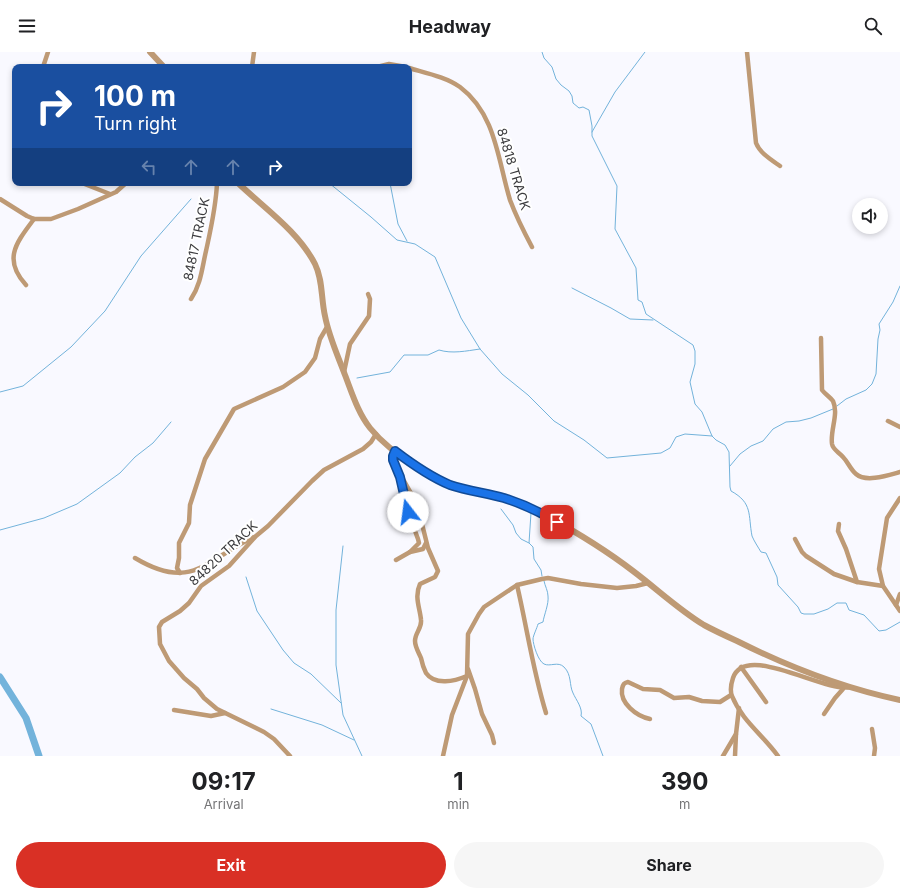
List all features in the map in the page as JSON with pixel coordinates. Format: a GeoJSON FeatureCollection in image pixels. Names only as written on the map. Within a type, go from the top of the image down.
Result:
{"type":"FeatureCollection","features":[{"type":"Feature","properties":{"kind":"street"},"geometry":{"type":"LineString","coordinates":[[44,64],[48,52]]}},
{"type":"Feature","properties":{"kind":"street"},"geometry":{"type":"LineString","coordinates":[[150,52],[161,64]]}},
{"type":"Feature","properties":{"kind":"street"},"geometry":{"type":"LineString","coordinates":[[252,64],[254,52]]}},
{"type":"Feature","properties":{"kind":"street"},"geometry":{"type":"LineString","coordinates":[[747,52],[756,143],[758,148],[763,153],[780,166]]}},
{"type":"Feature","properties":{"kind":"street","name":"84818 TRACK"},"geometry":{"type":"LineString","coordinates":[[412,68],[455,84],[470,96],[478,106],[494,137],[499,161],[515,213],[532,247]]}},
{"type":"Feature","properties":{"kind":"street"},"geometry":{"type":"LineString","coordinates":[[90,186],[110,194]]}},
{"type":"Feature","properties":{"kind":"street"},"geometry":{"type":"LineString","coordinates":[[0,199],[34,219],[51,219],[78,209],[124,186]]}},
{"type":"Feature","properties":{"kind":"street","name":"84817 TRACK"},"geometry":{"type":"LineString","coordinates":[[190,299],[196,291],[201,279],[215,211],[218,186]]}},
{"type":"Feature","properties":{"kind":"street"},"geometry":{"type":"LineString","coordinates":[[241,186],[289,230],[305,248],[315,264],[320,276],[322,299],[327,326],[335,352],[360,411],[369,426],[395,451],[432,476],[449,484],[471,492],[502,498],[526,506],[546,516],[606,552],[705,626],[787,664],[868,693],[900,700]]}},
{"type":"Feature","properties":{"kind":"street"},"geometry":{"type":"LineString","coordinates":[[26,285],[19,279],[13,266],[12,259],[17,244],[23,233],[34,219]]}},
{"type":"Feature","properties":{"kind":"street"},"geometry":{"type":"LineString","coordinates":[[344,372],[350,344],[369,316],[370,299],[368,294]]}},
{"type":"Feature","properties":{"kind":"street"},"geometry":{"type":"LineString","coordinates":[[180,573],[177,568],[179,543],[189,523],[190,505],[205,459],[234,409],[283,387],[305,372],[314,358],[320,339],[327,326]]}},
{"type":"Feature","properties":{"kind":"street"},"geometry":{"type":"LineString","coordinates":[[821,338],[822,390],[833,402],[834,408],[833,448],[844,457],[854,473],[858,476],[871,478],[900,472]]}},
{"type":"Feature","properties":{"kind":"street"},"geometry":{"type":"LineString","coordinates":[[888,421],[900,427]]}},
{"type":"Feature","properties":{"kind":"street","name":"84820 TRACK"},"geometry":{"type":"LineString","coordinates":[[290,756],[274,739],[264,732],[217,709],[204,698],[169,661],[160,644],[159,627],[162,622],[180,611],[189,603],[201,586],[229,566],[256,536],[324,470],[363,449],[371,442],[376,434]]}},
{"type":"Feature","properties":{"kind":"street"},"geometry":{"type":"LineString","coordinates":[[395,451],[393,460],[417,504],[426,542],[438,571],[435,577],[420,584],[417,596],[421,620],[415,640],[426,672],[435,679],[446,681],[455,680],[466,676]]}},
{"type":"Feature","properties":{"kind":"street"},"geometry":{"type":"LineString","coordinates":[[396,560],[410,552],[417,546],[418,543],[418,539],[406,507],[398,470]]}},
{"type":"Feature","properties":{"kind":"street"},"geometry":{"type":"LineString","coordinates":[[900,498],[887,518],[879,569],[883,586],[900,611]]}},
{"type":"Feature","properties":{"kind":"street"},"geometry":{"type":"LineString","coordinates":[[839,524],[838,531],[846,549],[856,582]]}},
{"type":"Feature","properties":{"kind":"street"},"geometry":{"type":"LineString","coordinates":[[135,558],[148,566],[173,573],[188,573],[195,571],[256,536]]}},
{"type":"Feature","properties":{"kind":"street"},"geometry":{"type":"LineString","coordinates":[[794,539],[806,556],[834,574],[856,582],[883,586]]}},
{"type":"Feature","properties":{"kind":"street"},"geometry":{"type":"LineString","coordinates":[[410,552],[423,549],[426,542]]}},
{"type":"Feature","properties":{"kind":"street"},"geometry":{"type":"LineString","coordinates":[[494,743],[492,735],[482,714],[468,669],[468,634],[484,607],[517,585],[548,578],[581,584],[617,588],[648,583]]}},
{"type":"Feature","properties":{"kind":"street"},"geometry":{"type":"LineString","coordinates":[[517,585],[526,621],[536,677],[546,713]]}},
{"type":"Feature","properties":{"kind":"street"},"geometry":{"type":"LineString","coordinates":[[896,605],[900,594]]}},
{"type":"Feature","properties":{"kind":"street"},"geometry":{"type":"LineString","coordinates":[[778,756],[772,747],[750,725],[731,695],[732,680],[735,672],[741,667],[750,664],[784,670],[843,689],[850,687]]}},
{"type":"Feature","properties":{"kind":"street"},"geometry":{"type":"LineString","coordinates":[[741,667],[759,690],[766,702]]}},
{"type":"Feature","properties":{"kind":"street"},"geometry":{"type":"LineString","coordinates":[[443,756],[452,715],[468,669]]}},
{"type":"Feature","properties":{"kind":"street"},"geometry":{"type":"LineString","coordinates":[[650,719],[637,713],[624,701],[622,686],[625,683],[628,682],[643,689],[660,690],[674,698],[689,697],[702,701],[720,702],[731,695]]}},
{"type":"Feature","properties":{"kind":"street"},"geometry":{"type":"LineString","coordinates":[[824,714],[843,689]]}},
{"type":"Feature","properties":{"kind":"street"},"geometry":{"type":"LineString","coordinates":[[735,756],[739,708]]}},
{"type":"Feature","properties":{"kind":"street"},"geometry":{"type":"LineString","coordinates":[[174,710],[211,716],[225,713]]}},
{"type":"Feature","properties":{"kind":"street"},"geometry":{"type":"LineString","coordinates":[[872,729],[875,748],[874,756]]}},
{"type":"Feature","properties":{"kind":"street"},"geometry":{"type":"LineString","coordinates":[[723,756],[736,734]]}},
{"type":"Feature","properties":{"kind":"waterway"},"geometry":{"type":"LineString","coordinates":[[542,52],[544,58],[552,67],[556,79],[569,91],[572,96],[573,103],[579,108],[583,107],[589,110],[592,136],[617,186],[615,229],[636,268],[638,300],[642,302],[646,314],[693,345],[695,351],[695,364],[690,382],[695,404],[702,412],[712,436],[725,445],[729,452],[731,491],[743,500],[746,505],[752,536],[761,552],[766,553],[777,577],[778,585],[798,607],[801,613],[804,614],[814,614],[828,609],[837,603],[846,603],[849,610],[864,615],[879,631],[886,630],[900,622]]}},
{"type":"Feature","properties":{"kind":"waterway"},"geometry":{"type":"LineString","coordinates":[[592,132],[615,92],[645,52]]}},
{"type":"Feature","properties":{"kind":"waterway"},"geometry":{"type":"LineString","coordinates":[[333,186],[397,240],[415,244],[435,257],[461,318],[480,349],[502,374],[528,395],[554,421],[584,440],[607,458],[661,453],[670,448],[676,437],[685,434],[712,436]]}},
{"type":"Feature","properties":{"kind":"waterway"},"geometry":{"type":"LineString","coordinates":[[391,186],[398,224],[407,241]]}},
{"type":"Feature","properties":{"kind":"waterway"},"geometry":{"type":"LineString","coordinates":[[0,392],[23,386],[71,347],[105,311],[141,256],[191,199]]}},
{"type":"Feature","properties":{"kind":"waterway"},"geometry":{"type":"LineString","coordinates":[[837,406],[846,399],[866,390],[872,384],[876,374],[880,330],[879,324],[893,302],[900,286]]}},
{"type":"Feature","properties":{"kind":"waterway"},"geometry":{"type":"LineString","coordinates":[[572,288],[630,319],[653,320]]}},
{"type":"Feature","properties":{"kind":"waterway"},"geometry":{"type":"LineString","coordinates":[[357,378],[390,372],[404,355],[428,355],[439,350],[454,352],[480,349]]}},
{"type":"Feature","properties":{"kind":"waterway"},"geometry":{"type":"LineString","coordinates":[[730,466],[740,454],[751,446],[763,441],[773,429],[786,422],[811,418],[833,409]]}},
{"type":"Feature","properties":{"kind":"waterway"},"geometry":{"type":"LineString","coordinates":[[0,530],[44,518],[77,504],[120,473],[135,457],[153,443],[171,422]]}},
{"type":"Feature","properties":{"kind":"waterway"},"geometry":{"type":"LineString","coordinates":[[501,509],[513,525],[516,533],[521,539],[529,543]]}},
{"type":"Feature","properties":{"kind":"waterway"},"geometry":{"type":"LineString","coordinates":[[531,513],[529,543],[533,547],[534,559],[541,570],[542,576]]}},
{"type":"Feature","properties":{"kind":"waterway"},"geometry":{"type":"LineString","coordinates":[[343,546],[336,610],[336,665],[343,715],[362,756]]}},
{"type":"Feature","properties":{"kind":"waterway"},"geometry":{"type":"LineString","coordinates":[[246,577],[257,611],[283,650],[294,663],[311,674],[341,703]]}},
{"type":"Feature","properties":{"kind":"waterway"},"geometry":{"type":"LineString","coordinates":[[544,581],[548,594],[548,602],[543,622],[538,624],[533,639],[535,648],[540,660],[544,664],[559,664],[567,670],[572,690],[580,707],[581,716],[591,724],[603,756]]}},
{"type":"Feature","properties":{"kind":"waterway"},"geometry":{"type":"LineString","coordinates":[[0,677],[26,718],[39,756]]}},
{"type":"Feature","properties":{"kind":"waterway"},"geometry":{"type":"LineString","coordinates":[[271,709],[322,725],[354,740]]}},
{"type":"Feature","properties":{"kind":"route"},"geometry":{"type":"LineString","coordinates":[[408,512],[400,477],[393,460],[395,451],[432,476],[449,484],[471,492],[502,498],[526,506],[557,522]]}}]}
